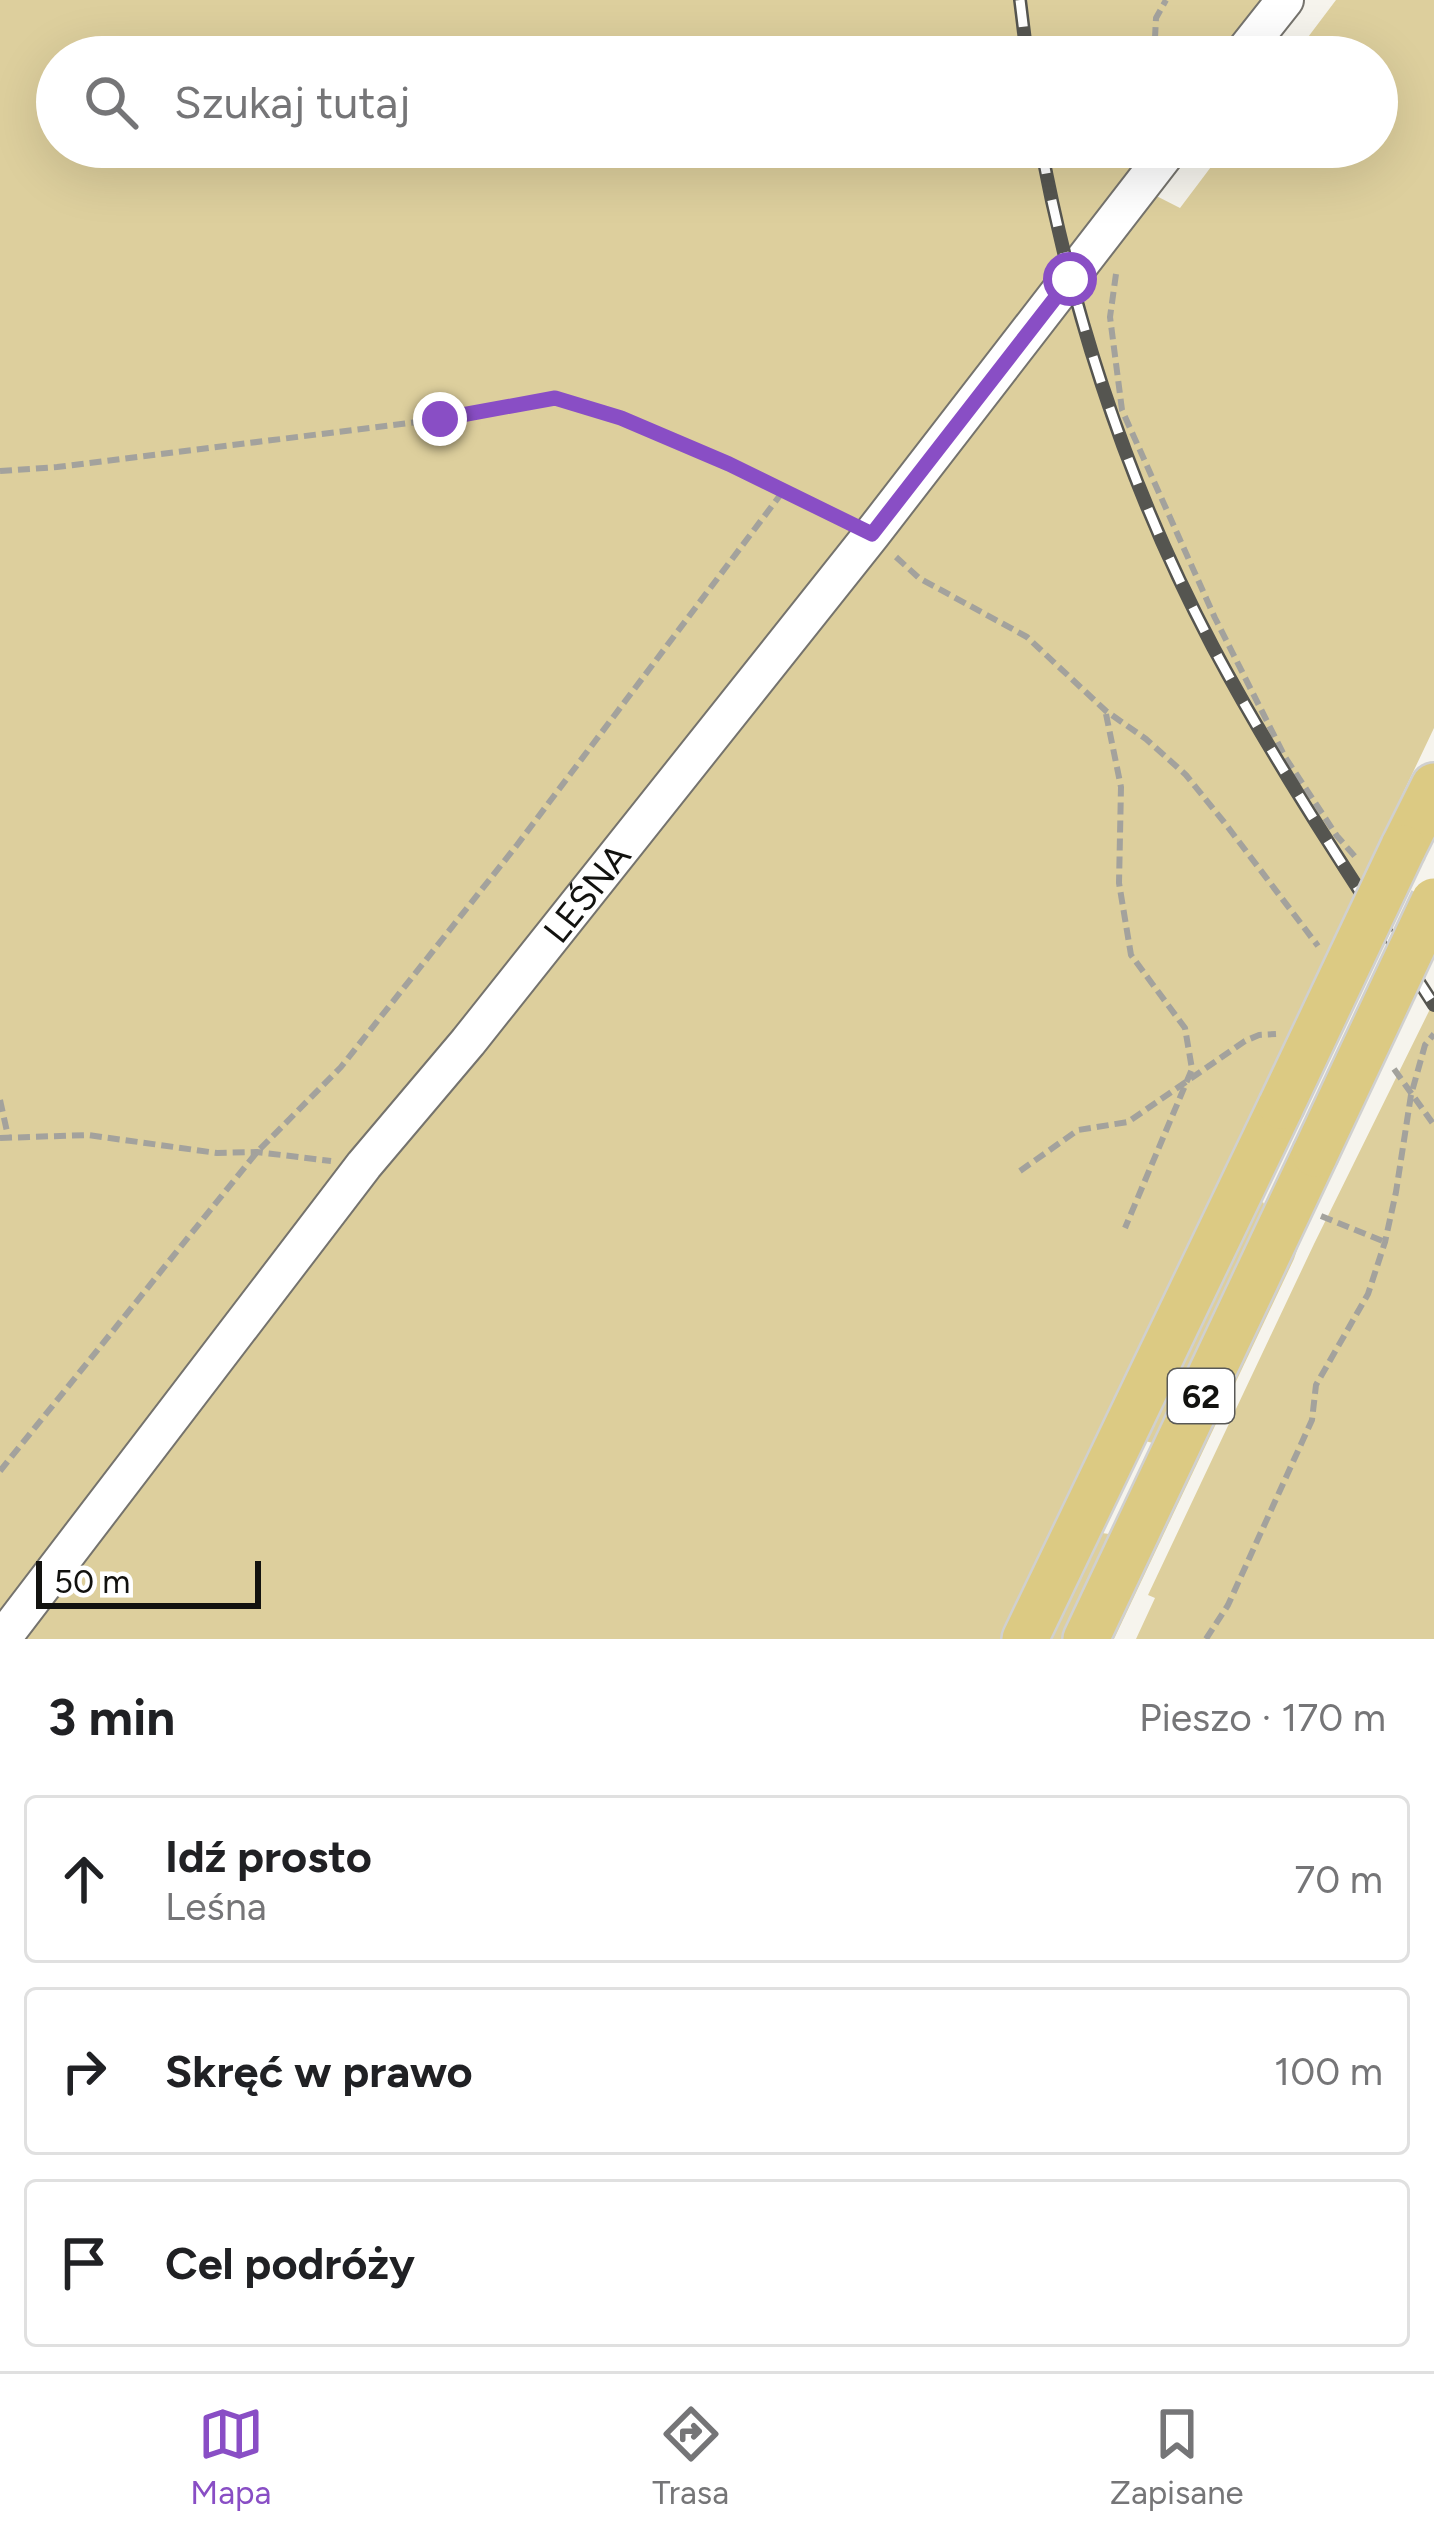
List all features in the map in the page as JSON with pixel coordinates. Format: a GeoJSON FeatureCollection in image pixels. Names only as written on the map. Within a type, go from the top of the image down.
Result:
{"type":"FeatureCollection","features":[{"type":"Feature","properties":{"kind":"main road","name":"62"},"geometry":{"type":"LineString","coordinates":[[1025,1639],[1281,1106],[1384,858],[1434,785]]}},
{"type":"Feature","properties":{"kind":"main road","name":"62"},"geometry":{"type":"LineString","coordinates":[[1086,1639],[1434,901]]}},
{"type":"Feature","properties":{"kind":"street"},"geometry":{"type":"LineString","coordinates":[[1257,36],[1285,0]]}},
{"type":"Feature","properties":{"kind":"street","name":"LEŚNA"},"geometry":{"type":"LineString","coordinates":[[2,1639],[364,1165],[468,1042],[872,534],[1155,168]]}},
{"type":"Feature","properties":{"kind":"path"},"geometry":{"type":"LineString","coordinates":[[1155,36],[1156,18],[1166,0]]}},
{"type":"Feature","properties":{"kind":"path"},"geometry":{"type":"LineString","coordinates":[[1116,273],[1110,317],[1122,410],[1215,618],[1285,757],[1337,836],[1384,858]]}},
{"type":"Feature","properties":{"kind":"path"},"geometry":{"type":"LineString","coordinates":[[0,471],[440,419],[555,398],[621,418],[872,534],[919,578],[1027,637],[1106,711],[1186,776],[1319,947]]}},
{"type":"Feature","properties":{"kind":"path"},"geometry":{"type":"LineString","coordinates":[[0,1471],[257,1152],[341,1067],[517,844],[784,490]]}},
{"type":"Feature","properties":{"kind":"path"},"geometry":{"type":"LineString","coordinates":[[1106,711],[1121,787],[1119,883],[1131,955],[1185,1028],[1192,1069],[1125,1228]]}},
{"type":"Feature","properties":{"kind":"path"},"geometry":{"type":"LineString","coordinates":[[1020,1171],[1078,1130],[1128,1122],[1245,1041],[1283,1034]]}},
{"type":"Feature","properties":{"kind":"path"},"geometry":{"type":"LineString","coordinates":[[1206,1639],[1228,1605],[1312,1420],[1316,1385],[1368,1294],[1396,1192],[1411,1095],[1425,1046],[1434,1034]]}},
{"type":"Feature","properties":{"kind":"path"},"geometry":{"type":"LineString","coordinates":[[1390,1064],[1434,1125]]}},
{"type":"Feature","properties":{"kind":"path"},"geometry":{"type":"LineString","coordinates":[[0,1100],[4,1137],[88,1135],[218,1153],[257,1152],[364,1165]]}},
{"type":"Feature","properties":{"kind":"path"},"geometry":{"type":"LineString","coordinates":[[1321,1216],[1385,1242]]}},
{"type":"Feature","properties":{"kind":"shaded area"},"geometry":{"type":"Polygon","coordinates":[[[0,0],[1263,0],[1235,36],[36,36],[36,168],[1134,168],[1125,180],[1180,208],[1210,168],[1398,168],[1398,36],[1309,36],[1336,0],[1434,0],[1434,728],[1001,1639],[0,1639],[0,0]]]}},
{"type":"Feature","properties":{"kind":"shaded area"},"geometry":{"type":"Polygon","coordinates":[[[1434,1001],[1434,1639],[1136,1639],[1155,1598],[1148,1595],[1434,1001]]]}},
{"type":"Feature","properties":{"kind":"shaded area"},"geometry":{"type":"Polygon","coordinates":[[[1263,1202],[1267,1210],[1156,1444],[1142,1440],[1253,1208],[1263,1202]]]}},
{"type":"Feature","properties":{"kind":"shaded area"},"geometry":{"type":"Polygon","coordinates":[[[1305,1226],[1294,1259],[1114,1639],[1106,1639],[1305,1226]]]}},
{"type":"Feature","properties":{"kind":"shaded area"},"geometry":{"type":"Polygon","coordinates":[[[1102,1533],[1112,1539],[1065,1639],[1045,1639],[1096,1538],[1102,1533]]]}},
{"type":"Feature","properties":{"kind":"railway"},"geometry":{"type":"LineString","coordinates":[[1020,0],[1024,36]]}},
{"type":"Feature","properties":{"kind":"railway"},"geometry":{"type":"LineString","coordinates":[[1045,168],[1070,276],[1108,403],[1183,588],[1265,739],[1434,1005]]}},
{"type":"Feature","properties":{"kind":"route"},"geometry":{"type":"LineString","coordinates":[[440,419],[555,398],[621,418],[729,464],[872,534],[1070,279]]}}]}
